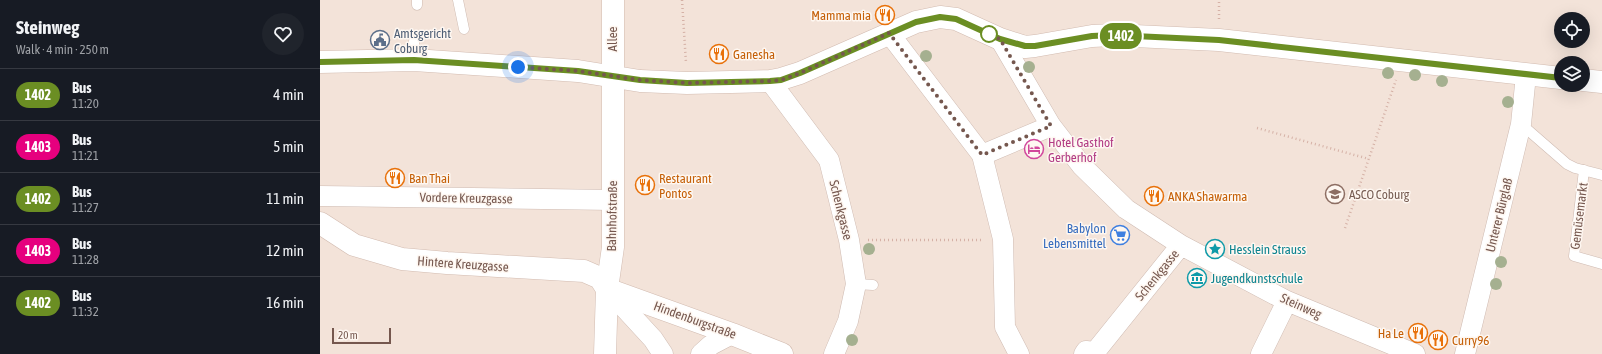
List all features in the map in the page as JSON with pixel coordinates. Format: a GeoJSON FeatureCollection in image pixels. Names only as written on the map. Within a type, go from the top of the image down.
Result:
{"type":"FeatureCollection","features":[{"type":"Feature","properties":{"kind":"street","name":"Allee"},"geometry":{"type":"LineString","coordinates":[[612,77],[613,0]]}},
{"type":"Feature","properties":{"kind":"street"},"geometry":{"type":"LineString","coordinates":[[320,62],[414,51],[578,71],[612,77],[687,83],[770,81],[781,80],[800,73],[916,22],[940,17],[956,19],[1000,39],[1025,46],[1035,46],[1092,36],[1219,40],[1554,77]]}},
{"type":"Feature","properties":{"kind":"street"},"geometry":{"type":"LineString","coordinates":[[889,33],[982,155],[1003,240],[1005,327],[1019,354]]}},
{"type":"Feature","properties":{"kind":"street","name":"Steinweg"},"geometry":{"type":"LineString","coordinates":[[1000,39],[1051,126],[1082,166],[1126,208],[1181,245],[1287,301],[1415,354]]}},
{"type":"Feature","properties":{"kind":"street","name":"Unterer Bürglaß"},"geometry":{"type":"LineString","coordinates":[[1465,354],[1521,124],[1526,74]]}},
{"type":"Feature","properties":{"kind":"street","name":"Bahnhofstraße"},"geometry":{"type":"LineString","coordinates":[[605,354],[608,289],[613,247],[612,77]]}},
{"type":"Feature","properties":{"kind":"street","name":"Schenkgasse"},"geometry":{"type":"LineString","coordinates":[[770,81],[829,160],[849,240],[864,284],[834,354]]}},
{"type":"Feature","properties":{"kind":"street"},"geometry":{"type":"LineString","coordinates":[[1590,81],[1602,82]]}},
{"type":"Feature","properties":{"kind":"street"},"geometry":{"type":"LineString","coordinates":[[982,155],[1051,126]]}},
{"type":"Feature","properties":{"kind":"street","name":"Vordere Kreuzgasse"},"geometry":{"type":"LineString","coordinates":[[320,196],[613,200]]}},
{"type":"Feature","properties":{"kind":"street","name":"Hintere Kreuzgasse"},"geometry":{"type":"LineString","coordinates":[[320,223],[354,244],[402,259],[584,271],[600,278],[608,289]]}},
{"type":"Feature","properties":{"kind":"street","name":"Schenkgasse"},"geometry":{"type":"LineString","coordinates":[[1084,354],[1086,352],[1095,352],[1181,245]]}},
{"type":"Feature","properties":{"kind":"street"},"geometry":{"type":"LineString","coordinates":[[608,289],[653,339],[663,354]]}},
{"type":"Feature","properties":{"kind":"street","name":"Hindenburgstraße"},"geometry":{"type":"LineString","coordinates":[[608,289],[732,334],[782,354]]}},
{"type":"Feature","properties":{"kind":"street"},"geometry":{"type":"LineString","coordinates":[[1261,354],[1287,301]]}},
{"type":"Feature","properties":{"kind":"street"},"geometry":{"type":"LineString","coordinates":[[701,354],[711,345],[732,334]]}},
{"type":"Feature","properties":{"kind":"lane"},"geometry":{"type":"LineString","coordinates":[[458,0],[464,29]]}},
{"type":"Feature","properties":{"kind":"lane","name":"Gemüsemarkt"},"geometry":{"type":"LineString","coordinates":[[1521,124],[1567,164],[1602,175]]}},
{"type":"Feature","properties":{"kind":"lane","name":"Gemüsemarkt"},"geometry":{"type":"LineString","coordinates":[[1584,170],[1574,256],[1602,264]]}},
{"type":"Feature","properties":{"kind":"path"},"geometry":{"type":"LineString","coordinates":[[682,0],[687,83]]}},
{"type":"Feature","properties":{"kind":"path"},"geometry":{"type":"LineString","coordinates":[[1345,228],[1402,61]]}},
{"type":"Feature","properties":{"kind":"path"},"geometry":{"type":"LineString","coordinates":[[1257,128],[1369,159]]}},
{"type":"Feature","properties":{"kind":"path"},"geometry":{"type":"LineString","coordinates":[[849,240],[1003,240]]}},
{"type":"Feature","properties":{"kind":"shaded area"},"geometry":{"type":"Polygon","coordinates":[[[320,0],[1602,0],[1602,354],[320,354],[320,0]]]}},
{"type":"Feature","properties":{"kind":"bus line","name":"1402"},"geometry":{"type":"LineString","coordinates":[[320,62],[414,60],[578,71],[612,77],[687,83],[770,81],[781,80],[800,73],[916,22],[940,17],[956,19],[1000,39],[1025,46],[1035,46],[1092,36],[1113,35],[1219,40],[1554,77]]}},
{"type":"Feature","properties":{"kind":"place","name":"Mamma mia"},"geometry":{"type":"Point","coordinates":[885,15]}},
{"type":"Feature","properties":{"kind":"place","name":"Amtsgericht Coburg"},"geometry":{"type":"Point","coordinates":[380,40]}},
{"type":"Feature","properties":{"kind":"place","name":"Ganesha"},"geometry":{"type":"Point","coordinates":[719,54]}},
{"type":"Feature","properties":{"kind":"place","name":"Hotel Gasthof Gerberhof"},"geometry":{"type":"Point","coordinates":[1034,149]}},
{"type":"Feature","properties":{"kind":"place","name":"Ban Thai"},"geometry":{"type":"Point","coordinates":[395,178]}},
{"type":"Feature","properties":{"kind":"place","name":"Restaurant Pontos"},"geometry":{"type":"Point","coordinates":[645,185]}},
{"type":"Feature","properties":{"kind":"place","name":"ASCO Coburg"},"geometry":{"type":"Point","coordinates":[1335,194]}},
{"type":"Feature","properties":{"kind":"place","name":"ANKA Shawarma"},"geometry":{"type":"Point","coordinates":[1154,196]}},
{"type":"Feature","properties":{"kind":"place","name":"Babylon Lebensmittel"},"geometry":{"type":"Point","coordinates":[1120,235]}},
{"type":"Feature","properties":{"kind":"place","name":"Hesslein Strauss"},"geometry":{"type":"Point","coordinates":[1215,249]}},
{"type":"Feature","properties":{"kind":"place","name":"Jugendkunstschule"},"geometry":{"type":"Point","coordinates":[1197,278]}},
{"type":"Feature","properties":{"kind":"place","name":"Ha Le"},"geometry":{"type":"Point","coordinates":[1418,333]}},
{"type":"Feature","properties":{"kind":"place","name":"Curry96"},"geometry":{"type":"Point","coordinates":[1438,340]}},
{"type":"Feature","properties":{"kind":"route"},"geometry":{"type":"LineString","coordinates":[[518,67],[578,71],[612,77],[687,83],[781,80],[889,33],[982,155],[1051,126],[1000,39],[989,34]]}}]}
